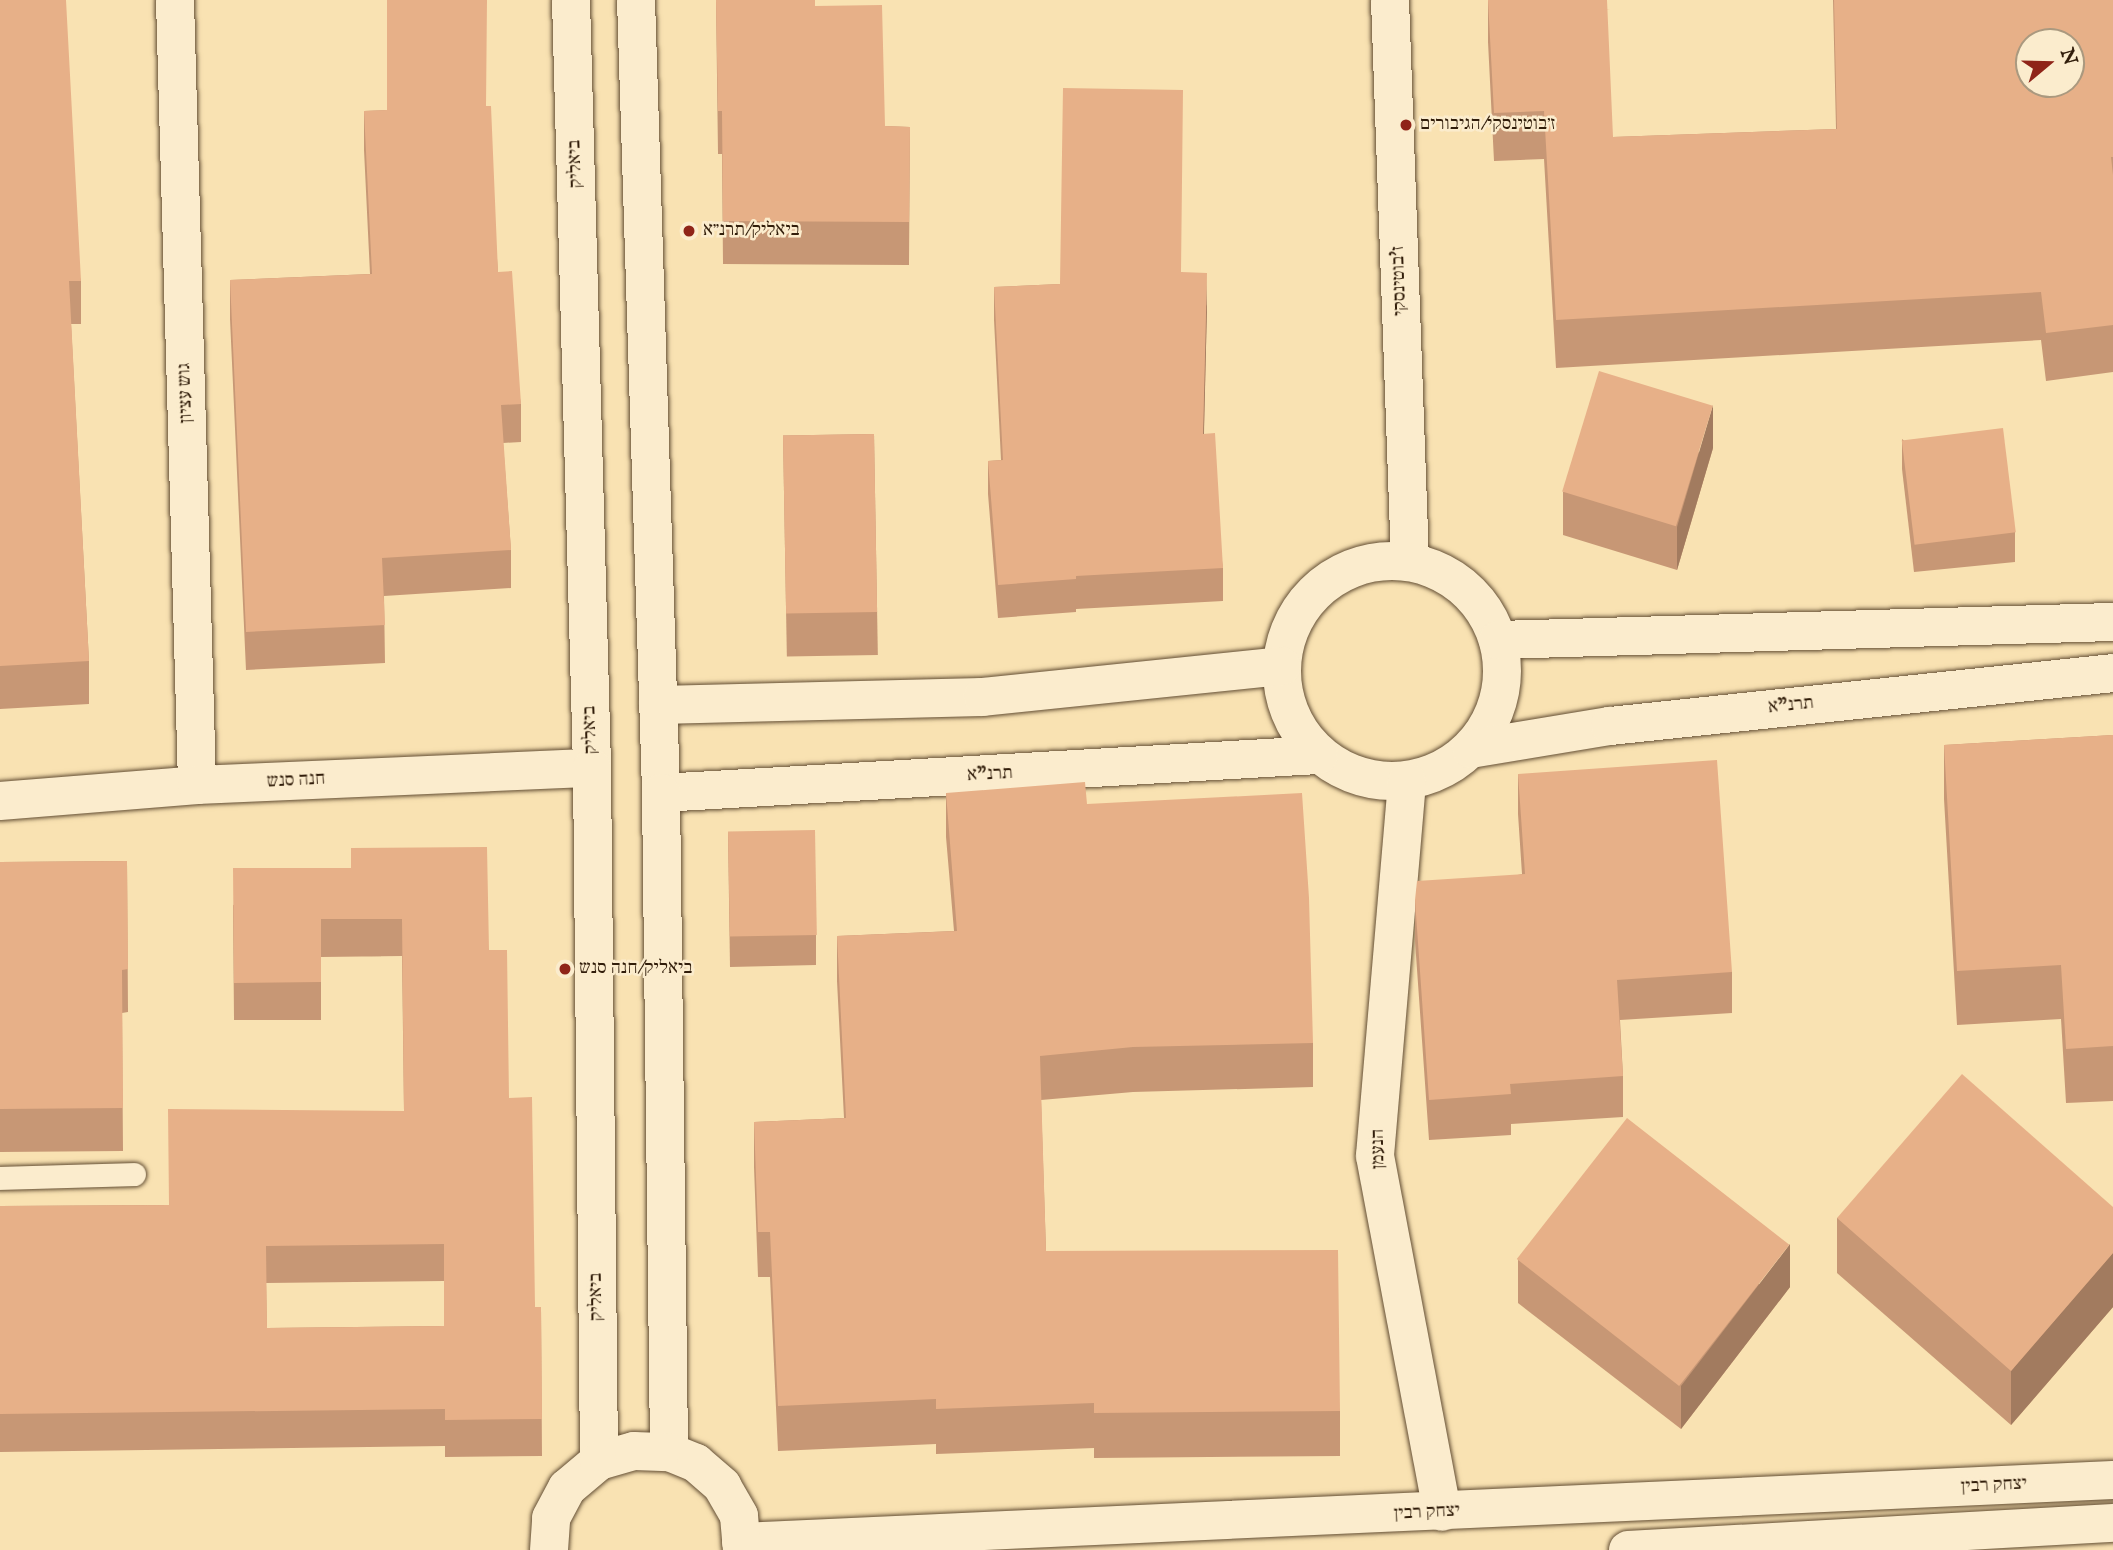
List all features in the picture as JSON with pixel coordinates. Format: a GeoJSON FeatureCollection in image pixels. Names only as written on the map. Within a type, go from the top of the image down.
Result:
{"type":"FeatureCollection","features":[{"type":"Feature","properties":{"kind":"street","name":"גוש עציון"},"geometry":{"type":"LineString","coordinates":[[175,0],[197,785]]}},
{"type":"Feature","properties":{"kind":"street","name":"ביאליק"},"geometry":{"type":"LineString","coordinates":[[572,0],[592,768],[599,1461]]}},
{"type":"Feature","properties":{"kind":"street"},"geometry":{"type":"LineString","coordinates":[[636,0],[661,793],[669,1452]]}},
{"type":"Feature","properties":{"kind":"street","name":"ז'בוטינסקי"},"geometry":{"type":"LineString","coordinates":[[1390,0],[1410,562]]}},
{"type":"Feature","properties":{"kind":"street"},"geometry":{"type":"LineString","coordinates":[[1373,562],[1410,562],[1440,571],[1465,588],[1486,612],[1498,640],[1503,669],[1499,698],[1489,726],[1471,749],[1442,770],[1407,782],[1376,781],[1356,775],[1319,755],[1298,730],[1285,699],[1281,666],[1289,630],[1309,598],[1338,574],[1373,562]]}},
{"type":"Feature","properties":{"kind":"street"},"geometry":{"type":"LineString","coordinates":[[1498,640],[2113,622]]}},
{"type":"Feature","properties":{"kind":"street"},"geometry":{"type":"LineString","coordinates":[[658,705],[984,697],[1281,666]]}},
{"type":"Feature","properties":{"kind":"street","name":"תרנ\"א"},"geometry":{"type":"LineString","coordinates":[[1471,749],[1610,726],[2113,673]]}},
{"type":"Feature","properties":{"kind":"street","name":"תרנ\"א"},"geometry":{"type":"LineString","coordinates":[[661,793],[1319,755]]}},
{"type":"Feature","properties":{"kind":"street","name":"חנה סנש"},"geometry":{"type":"LineString","coordinates":[[0,801],[197,785],[592,768]]}},
{"type":"Feature","properties":{"kind":"street","name":"הנעמן"},"geometry":{"type":"LineString","coordinates":[[1407,782],[1376,1157],[1442,1512]]}},
{"type":"Feature","properties":{"kind":"street"},"geometry":{"type":"LineString","coordinates":[[549,1550],[551,1518],[567,1488],[599,1461],[634,1451],[669,1452],[696,1463],[722,1486],[739,1516],[742,1546]]}},
{"type":"Feature","properties":{"kind":"street","name":"יצחק רבין"},"geometry":{"type":"LineString","coordinates":[[742,1546],[2113,1480]]}},
{"type":"Feature","properties":{"kind":"street"},"geometry":{"type":"LineString","coordinates":[[1628,1550],[2113,1523]]}},
{"type":"Feature","properties":{"kind":"lane"},"geometry":{"type":"LineString","coordinates":[[0,1178],[134,1174]]}},
{"type":"Feature","properties":{"kind":"building"},"geometry":{"type":"Polygon","coordinates":[[[0,0],[66,0],[81,281],[69,281],[89,661],[0,666],[0,0]]]}},
{"type":"Feature","properties":{"kind":"building"},"geometry":{"type":"Polygon","coordinates":[[[387,0],[487,0],[486,106],[491,106],[498,272],[512,271],[521,404],[501,405],[511,550],[382,558],[385,625],[246,632],[230,280],[372,274],[364,111],[387,110],[387,0]]]}},
{"type":"Feature","properties":{"kind":"building"},"geometry":{"type":"Polygon","coordinates":[[[716,0],[815,0],[815,6],[882,5],[885,126],[910,127],[909,222],[723,221],[722,111],[718,111],[716,0]]]}},
{"type":"Feature","properties":{"kind":"building"},"geometry":{"type":"Polygon","coordinates":[[[1488,0],[1607,0],[1613,137],[1837,129],[1834,0],[2113,0],[2113,325],[2046,333],[2041,292],[1556,320],[1544,111],[1494,113],[1488,0]]]}},
{"type":"Feature","properties":{"kind":"building"},"geometry":{"type":"Polygon","coordinates":[[[1063,88],[1183,90],[1181,272],[1207,273],[1203,434],[1215,433],[1223,568],[1076,576],[1076,579],[998,585],[988,461],[1003,460],[994,287],[1060,284],[1063,88]]]}},
{"type":"Feature","properties":{"kind":"building"},"geometry":{"type":"Polygon","coordinates":[[[1599,371],[1713,406],[1676,526],[1562,491],[1599,371]]]}},
{"type":"Feature","properties":{"kind":"building"},"geometry":{"type":"Polygon","coordinates":[[[2003,428],[2016,532],[1915,545],[1902,440],[2003,428]]]}},
{"type":"Feature","properties":{"kind":"building"},"geometry":{"type":"Polygon","coordinates":[[[874,434],[877,612],[786,614],[783,436],[874,434]]]}},
{"type":"Feature","properties":{"kind":"building"},"geometry":{"type":"Polygon","coordinates":[[[2113,735],[2113,1046],[2066,1049],[2061,965],[1957,971],[1944,745],[2113,735]]]}},
{"type":"Feature","properties":{"kind":"building"},"geometry":{"type":"Polygon","coordinates":[[[1717,760],[1732,972],[1617,980],[1623,1076],[1510,1084],[1511,1094],[1429,1100],[1415,900],[1417,881],[1525,874],[1518,774],[1717,760]]]}},
{"type":"Feature","properties":{"kind":"building"},"geometry":{"type":"Polygon","coordinates":[[[1085,782],[1087,804],[1302,793],[1309,898],[1313,1043],[1133,1047],[1040,1056],[1046,1251],[1338,1250],[1340,1411],[1094,1413],[1094,1403],[936,1409],[936,1399],[778,1406],[770,1232],[758,1232],[754,1122],[846,1118],[837,936],[957,931],[946,793],[1085,782]]]}},
{"type":"Feature","properties":{"kind":"building"},"geometry":{"type":"Polygon","coordinates":[[[815,830],[817,935],[730,937],[728,832],[815,830]]]}},
{"type":"Feature","properties":{"kind":"building"},"geometry":{"type":"Polygon","coordinates":[[[487,847],[489,950],[507,950],[509,1098],[532,1097],[535,1307],[541,1307],[542,1419],[445,1420],[445,1409],[0,1414],[0,1206],[169,1205],[168,1109],[404,1111],[402,919],[321,919],[321,982],[234,983],[233,868],[351,868],[351,848],[487,847]],[[444,1244],[266,1246],[267,1328],[444,1326],[444,1244]]]}},
{"type":"Feature","properties":{"kind":"building"},"geometry":{"type":"Polygon","coordinates":[[[127,861],[128,969],[122,970],[123,1108],[0,1109],[0,862],[127,861]]]}},
{"type":"Feature","properties":{"kind":"building"},"geometry":{"type":"Polygon","coordinates":[[[1962,1074],[2113,1207],[2113,1253],[2011,1371],[1837,1218],[1962,1074]]]}},
{"type":"Feature","properties":{"kind":"building"},"geometry":{"type":"Polygon","coordinates":[[[1627,1118],[1789,1245],[1679,1386],[1517,1259],[1627,1118]]]}},
{"type":"Feature","properties":{"kind":"place","name":"ז׳בוטינסקי/הגיבורים"},"geometry":{"type":"Point","coordinates":[1406,125]}},
{"type":"Feature","properties":{"kind":"place","name":"ביאליק/תרנ״א"},"geometry":{"type":"Point","coordinates":[689,231]}},
{"type":"Feature","properties":{"kind":"place","name":"ביאליק/חנה סנש"},"geometry":{"type":"Point","coordinates":[565,969]}}]}
